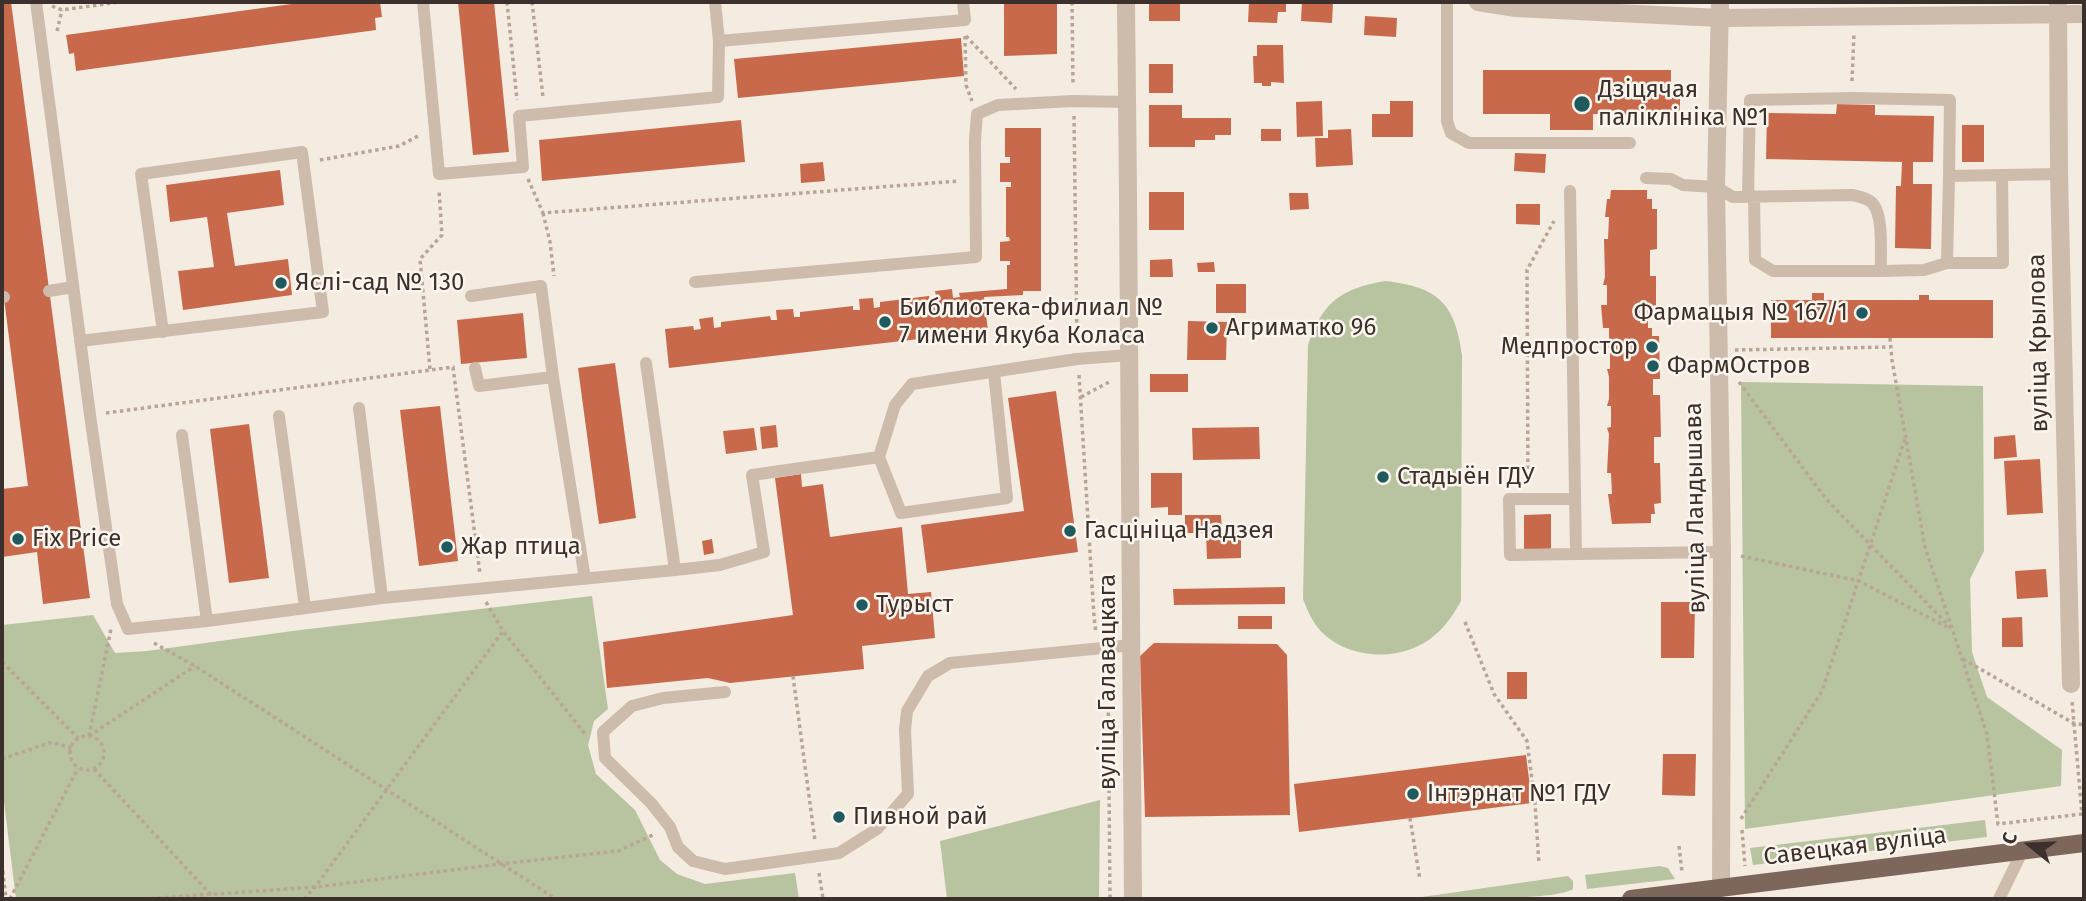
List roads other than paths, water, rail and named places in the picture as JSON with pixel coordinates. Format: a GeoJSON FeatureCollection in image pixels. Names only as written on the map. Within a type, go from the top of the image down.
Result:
{"type":"FeatureCollection","features":[{"type":"Feature","properties":{"kind":"main road","name":"Савецкая вуліца"},"geometry":{"type":"LineString","coordinates":[[1631,899],[1721,894],[2084,843]]}},
{"type":"Feature","properties":{"kind":"street","name":"вуліца Галавацкага"},"geometry":{"type":"LineString","coordinates":[[1126,2],[1133,899]]}},
{"type":"Feature","properties":{"kind":"street"},"geometry":{"type":"LineString","coordinates":[[1478,2],[1516,8],[2058,8],[2084,13]]}},
{"type":"Feature","properties":{"kind":"street","name":"вуліца Крылова"},"geometry":{"type":"LineString","coordinates":[[2058,8],[2059,174],[2071,684]]}},
{"type":"Feature","properties":{"kind":"street","name":"вуліца Ландышава"},"geometry":{"type":"LineString","coordinates":[[1720,10],[1716,187],[1722,552],[1721,894]]}},
{"type":"Feature","properties":{"kind":"lane"},"geometry":{"type":"LineString","coordinates":[[36,2],[117,604],[128,629],[382,598],[720,565],[764,552],[752,475],[879,457]]}},
{"type":"Feature","properties":{"kind":"lane"},"geometry":{"type":"LineString","coordinates":[[423,2],[439,174],[523,167],[519,116],[718,97],[719,41],[715,2]]}},
{"type":"Feature","properties":{"kind":"lane"},"geometry":{"type":"LineString","coordinates":[[719,41],[965,20],[963,2]]}},
{"type":"Feature","properties":{"kind":"lane"},"geometry":{"type":"LineString","coordinates":[[1447,2],[1447,121],[1451,134],[1469,143],[1630,143]]}},
{"type":"Feature","properties":{"kind":"lane"},"geometry":{"type":"LineString","coordinates":[[1948,263],[1950,100],[1751,100],[1751,196],[1755,260],[1773,271],[1924,270],[1948,263],[2003,263],[2002,175]]}},
{"type":"Feature","properties":{"kind":"lane"},"geometry":{"type":"LineString","coordinates":[[695,282],[976,257],[977,114],[998,104],[1127,102]]}},
{"type":"Feature","properties":{"kind":"lane"},"geometry":{"type":"LineString","coordinates":[[80,341],[323,312],[302,152],[141,174],[163,331]]}},
{"type":"Feature","properties":{"kind":"lane"},"geometry":{"type":"LineString","coordinates":[[1950,176],[2059,174]]}},
{"type":"Feature","properties":{"kind":"lane"},"geometry":{"type":"LineString","coordinates":[[1646,177],[1671,179],[1683,185],[1716,187],[1733,197],[1853,195],[1865,198],[1873,204],[1880,217],[1881,271]]}},
{"type":"Feature","properties":{"kind":"lane"},"geometry":{"type":"LineString","coordinates":[[1570,191],[1576,554]]}},
{"type":"Feature","properties":{"kind":"lane"},"geometry":{"type":"LineString","coordinates":[[471,296],[541,286],[585,579]]}},
{"type":"Feature","properties":{"kind":"lane"},"geometry":{"type":"LineString","coordinates":[[49,290],[73,287]]}},
{"type":"Feature","properties":{"kind":"lane"},"geometry":{"type":"LineString","coordinates":[[994,372],[1007,498],[901,513],[879,457],[895,405],[912,384],[1077,359],[1130,355]]}},
{"type":"Feature","properties":{"kind":"lane"},"geometry":{"type":"LineString","coordinates":[[646,363],[675,570]]}},
{"type":"Feature","properties":{"kind":"lane"},"geometry":{"type":"LineString","coordinates":[[475,368],[479,386],[553,377]]}},
{"type":"Feature","properties":{"kind":"lane"},"geometry":{"type":"LineString","coordinates":[[359,408],[382,598]]}},
{"type":"Feature","properties":{"kind":"lane"},"geometry":{"type":"LineString","coordinates":[[279,416],[305,607]]}},
{"type":"Feature","properties":{"kind":"lane"},"geometry":{"type":"LineString","coordinates":[[182,435],[206,621]]}},
{"type":"Feature","properties":{"kind":"lane"},"geometry":{"type":"LineString","coordinates":[[1575,499],[1509,499],[1510,555],[1722,552]]}},
{"type":"Feature","properties":{"kind":"lane"},"geometry":{"type":"LineString","coordinates":[[725,692],[663,698],[632,706],[603,732],[605,758],[652,803],[670,827],[678,847],[693,860],[725,869],[839,853],[877,829],[908,794],[906,711],[928,676],[950,663],[1133,645]]}},
{"type":"Feature","properties":{"kind":"lane"},"geometry":{"type":"LineString","coordinates":[[1999,899],[2023,850]]}},
{"type":"Feature","properties":{"kind":"place","name":"Дзіцячая паліклініка №1"},"geometry":{"type":"Point","coordinates":[1582,104]}},
{"type":"Feature","properties":{"kind":"place","name":"Яслі-сад № 130"},"geometry":{"type":"Point","coordinates":[281,283]}},
{"type":"Feature","properties":{"kind":"place","name":"Фармацыя № 167/1"},"geometry":{"type":"Point","coordinates":[1862,313]}},
{"type":"Feature","properties":{"kind":"place","name":"Библиотека-филиал № 7 имени Якуба Коласа"},"geometry":{"type":"Point","coordinates":[885,322]}},
{"type":"Feature","properties":{"kind":"place","name":"Агриматко 96"},"geometry":{"type":"Point","coordinates":[1212,328]}},
{"type":"Feature","properties":{"kind":"place","name":"Медпростор"},"geometry":{"type":"Point","coordinates":[1652,347]}},
{"type":"Feature","properties":{"kind":"place","name":"ФармОстров"},"geometry":{"type":"Point","coordinates":[1653,366]}},
{"type":"Feature","properties":{"kind":"place","name":"Стадыён ГДУ"},"geometry":{"type":"Point","coordinates":[1383,477]}},
{"type":"Feature","properties":{"kind":"place","name":"Гасцініца Надзея"},"geometry":{"type":"Point","coordinates":[1070,531]}},
{"type":"Feature","properties":{"kind":"place","name":"Fix Price"},"geometry":{"type":"Point","coordinates":[18,539]}},
{"type":"Feature","properties":{"kind":"place","name":"Жар птица"},"geometry":{"type":"Point","coordinates":[447,547]}},
{"type":"Feature","properties":{"kind":"place","name":"Турыст"},"geometry":{"type":"Point","coordinates":[862,605]}},
{"type":"Feature","properties":{"kind":"place","name":"Інтэрнат №1 ГДУ"},"geometry":{"type":"Point","coordinates":[1413,794]}},
{"type":"Feature","properties":{"kind":"place","name":"Пивной рай"},"geometry":{"type":"Point","coordinates":[839,817]}}]}
